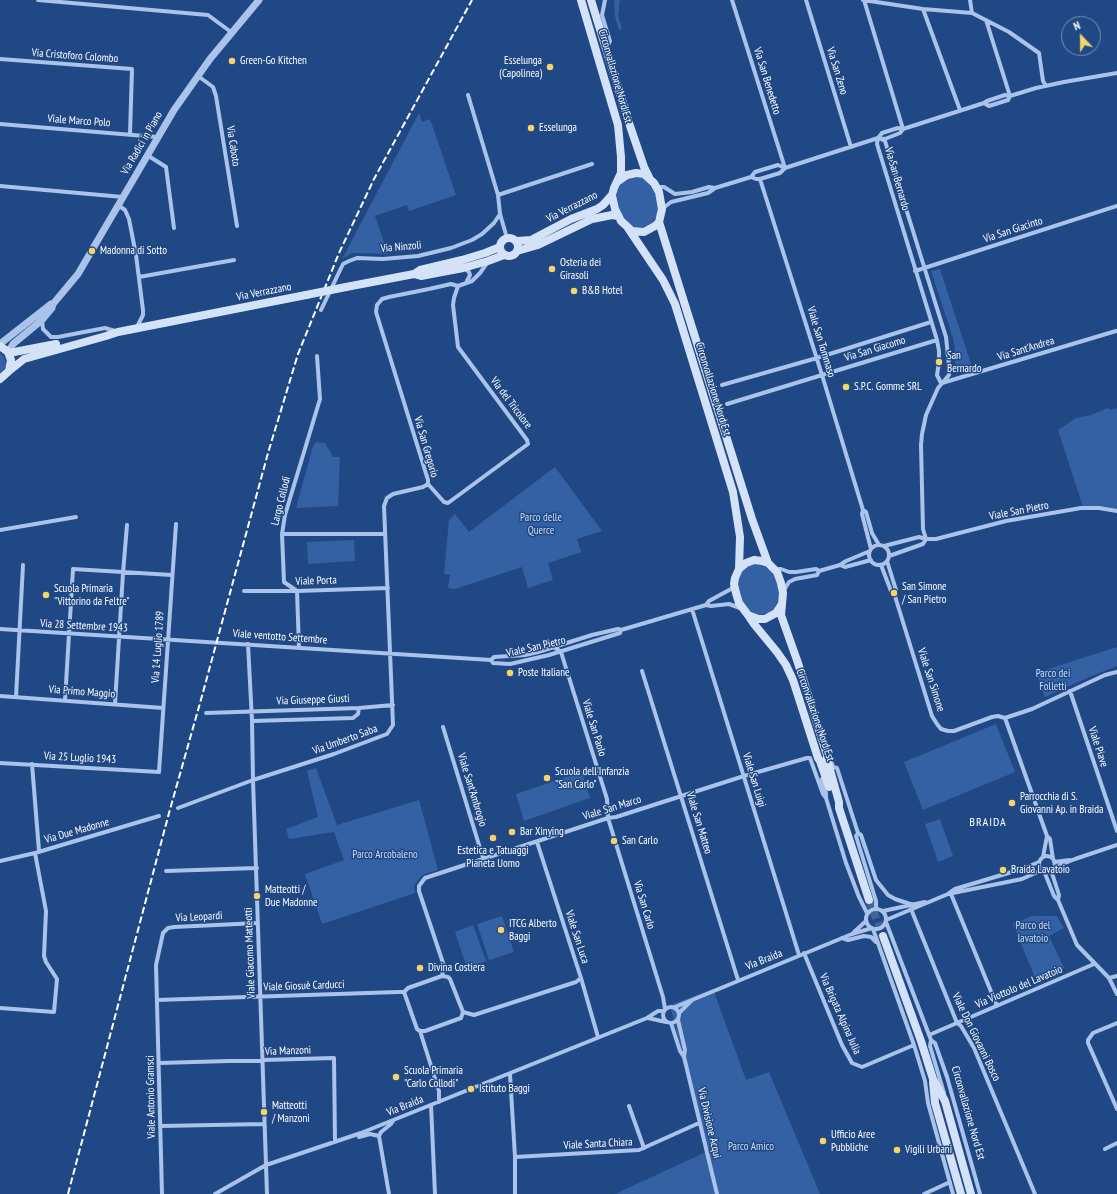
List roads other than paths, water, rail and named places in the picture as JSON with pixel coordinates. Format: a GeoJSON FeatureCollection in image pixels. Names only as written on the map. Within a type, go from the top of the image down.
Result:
{"type":"FeatureCollection","features":[{"type":"Feature","properties":{"kind":"main road","name":"Circonvallazione Nord Est"},"geometry":{"type":"LineString","coordinates":[[581,0],[618,125],[622,157],[621,173],[612,195],[615,209],[618,216],[628,228],[663,280],[675,304],[733,492],[740,537],[739,569]]}},
{"type":"Feature","properties":{"kind":"main road","name":"Circonvallazione Nord Est"},"geometry":{"type":"LineString","coordinates":[[591,0],[644,167],[649,178],[657,187],[662,200],[662,210],[659,222],[752,520],[772,566]]}},
{"type":"Feature","properties":{"kind":"main road"},"geometry":{"type":"LineString","coordinates":[[617,182],[627,175],[636,173],[644,174],[649,178]]}},
{"type":"Feature","properties":{"kind":"main road","name":"Via Verrazzano"},"geometry":{"type":"LineString","coordinates":[[507,238],[512,238],[516,241],[535,239],[571,219],[597,209],[612,195]]}},
{"type":"Feature","properties":{"kind":"main road","name":"Via Verrazzano"},"geometry":{"type":"LineString","coordinates":[[414,274],[421,276],[463,268],[504,255],[512,256],[518,251],[538,245],[592,219],[602,216],[618,216]]}},
{"type":"Feature","properties":{"kind":"main road"},"geometry":{"type":"LineString","coordinates":[[628,228],[638,232],[644,232],[659,222]]}},
{"type":"Feature","properties":{"kind":"main road"},"geometry":{"type":"LineString","coordinates":[[504,255],[500,247],[501,242],[507,238]]}},
{"type":"Feature","properties":{"kind":"main road"},"geometry":{"type":"LineString","coordinates":[[516,241],[518,251]]}},
{"type":"Feature","properties":{"kind":"main road","name":"Via Verrazzano"},"geometry":{"type":"LineString","coordinates":[[9,371],[24,359],[137,327],[414,274],[420,270],[462,260],[500,247]]}},
{"type":"Feature","properties":{"kind":"main road","name":"Via Verrazzano"},"geometry":{"type":"LineString","coordinates":[[8,352],[68,342],[105,332],[118,332]]}},
{"type":"Feature","properties":{"kind":"main road","name":"Via Radici in Piano"},"geometry":{"type":"LineString","coordinates":[[0,345],[8,352]]}},
{"type":"Feature","properties":{"kind":"main road"},"geometry":{"type":"LineString","coordinates":[[0,379],[9,371],[11,360],[8,352]]}},
{"type":"Feature","properties":{"kind":"main road"},"geometry":{"type":"LineString","coordinates":[[754,560],[762,561],[772,566],[779,575],[783,592],[782,604],[776,613],[765,618],[758,619],[745,612],[739,603],[734,584],[735,578],[739,569],[746,563],[754,560]]}},
{"type":"Feature","properties":{"kind":"main road","name":"Circonvallazione Nord Est"},"geometry":{"type":"LineString","coordinates":[[782,604],[781,615],[798,662],[827,755],[839,808],[869,900]]}},
{"type":"Feature","properties":{"kind":"main road","name":"Circonvallazione Nord Est"},"geometry":{"type":"LineString","coordinates":[[745,612],[786,665],[793,680],[814,758],[820,761],[835,803],[839,808]]}},
{"type":"Feature","properties":{"kind":"main road","name":"Circonvallazione Nord Est"},"geometry":{"type":"LineString","coordinates":[[883,936],[921,1041],[933,1079],[945,1101],[971,1194]]}},
{"type":"Feature","properties":{"kind":"main road","name":"Circonvallazione Nord Est"},"geometry":{"type":"LineString","coordinates":[[933,1079],[935,1103],[961,1194]]}},
{"type":"Feature","properties":{"kind":"street"},"geometry":{"type":"LineString","coordinates":[[38,0],[96,2],[208,15],[231,32]]}},
{"type":"Feature","properties":{"kind":"street","name":"Via Radici in Piano"},"geometry":{"type":"LineString","coordinates":[[8,352],[13,344],[42,320],[78,274],[174,110],[231,32],[258,0]]}},
{"type":"Feature","properties":{"kind":"street","name":"Via San Benedetto"},"geometry":{"type":"LineString","coordinates":[[732,0],[785,168]]}},
{"type":"Feature","properties":{"kind":"street","name":"Via San Zeno"},"geometry":{"type":"LineString","coordinates":[[806,0],[851,147]]}},
{"type":"Feature","properties":{"kind":"street"},"geometry":{"type":"LineString","coordinates":[[903,129],[863,0],[923,9],[972,12],[1010,32],[1039,53],[1043,81],[1046,86]]}},
{"type":"Feature","properties":{"kind":"street"},"geometry":{"type":"LineString","coordinates":[[970,0],[972,12]]}},
{"type":"Feature","properties":{"kind":"street","name":"Circonvallazione Nord Est"},"geometry":{"type":"LineString","coordinates":[[605,1],[602,15],[610,42],[606,48]]}},
{"type":"Feature","properties":{"kind":"street"},"geometry":{"type":"LineString","coordinates":[[923,9],[960,110]]}},
{"type":"Feature","properties":{"kind":"street"},"geometry":{"type":"LineString","coordinates":[[986,20],[1010,96]]}},
{"type":"Feature","properties":{"kind":"street","name":"Via Cristoforo Colombo"},"geometry":{"type":"LineString","coordinates":[[0,59],[132,69],[130,134]]}},
{"type":"Feature","properties":{"kind":"street"},"geometry":{"type":"LineString","coordinates":[[751,177],[760,179],[780,173],[785,168],[878,138],[885,139],[900,134],[903,129],[984,103],[989,106],[1008,100],[1010,96],[1046,86],[1117,73]]}},
{"type":"Feature","properties":{"kind":"street","name":"Via Caboto"},"geometry":{"type":"LineString","coordinates":[[198,76],[212,87],[216,96],[237,226]]}},
{"type":"Feature","properties":{"kind":"street"},"geometry":{"type":"LineString","coordinates":[[468,95],[498,195],[500,214],[507,238]]}},
{"type":"Feature","properties":{"kind":"street","name":"Viale Marco Polo"},"geometry":{"type":"LineString","coordinates":[[0,124],[157,137]]}},
{"type":"Feature","properties":{"kind":"street","name":"Via San Bernardo"},"geometry":{"type":"LineString","coordinates":[[926,539],[923,529],[921,445],[926,415],[938,388],[949,375],[946,337],[923,268],[885,141],[878,138],[877,144],[937,340],[939,362],[937,375],[942,383]]}},
{"type":"Feature","properties":{"kind":"street"},"geometry":{"type":"LineString","coordinates":[[147,155],[166,167],[174,228]]}},
{"type":"Feature","properties":{"kind":"street"},"geometry":{"type":"LineString","coordinates":[[498,195],[592,164]]}},
{"type":"Feature","properties":{"kind":"street"},"geometry":{"type":"LineString","coordinates":[[662,210],[671,202],[708,193],[715,188],[751,177],[755,172],[778,165],[785,168]]}},
{"type":"Feature","properties":{"kind":"street","name":"Viale San Tommaso"},"geometry":{"type":"LineString","coordinates":[[760,179],[817,358],[863,510],[862,514],[871,550]]}},
{"type":"Feature","properties":{"kind":"street"},"geometry":{"type":"LineString","coordinates":[[0,186],[123,197]]}},
{"type":"Feature","properties":{"kind":"street"},"geometry":{"type":"LineString","coordinates":[[657,187],[664,187],[675,194],[692,192],[709,187],[715,188]]}},
{"type":"Feature","properties":{"kind":"street"},"geometry":{"type":"LineString","coordinates":[[118,205],[125,210],[133,236],[143,315],[137,327]]}},
{"type":"Feature","properties":{"kind":"street","name":"Via San Giacinto"},"geometry":{"type":"LineString","coordinates":[[915,271],[1117,206]]}},
{"type":"Feature","properties":{"kind":"street","name":"Via Ninzoli"},"geometry":{"type":"LineString","coordinates":[[321,310],[343,264],[349,260],[357,258],[383,259],[446,250],[472,240],[482,234],[491,226],[500,214]]}},
{"type":"Feature","properties":{"kind":"street"},"geometry":{"type":"LineString","coordinates":[[139,277],[234,260]]}},
{"type":"Feature","properties":{"kind":"street"},"geometry":{"type":"LineString","coordinates":[[458,286],[472,281],[480,273],[488,261]]}},
{"type":"Feature","properties":{"kind":"street"},"geometry":{"type":"LineString","coordinates":[[463,268],[469,272],[470,275],[466,283]]}},
{"type":"Feature","properties":{"kind":"street","name":"Via San Gregorio"},"geometry":{"type":"LineString","coordinates":[[391,654],[384,506],[386,498],[393,494],[424,487],[428,484],[428,480],[376,312],[377,305],[382,299],[389,297],[451,284],[458,286]]}},
{"type":"Feature","properties":{"kind":"street","name":"Via del Tricolore"},"geometry":{"type":"LineString","coordinates":[[428,484],[444,502],[448,503],[528,444],[527,440],[458,347],[453,305],[458,286]]}},
{"type":"Feature","properties":{"kind":"street","name":"Via Radici in Piano"},"geometry":{"type":"LineString","coordinates":[[0,345],[53,304]]}},
{"type":"Feature","properties":{"kind":"street","name":"Via Verrazzano"},"geometry":{"type":"LineString","coordinates":[[42,320],[43,329],[51,337],[105,328],[118,332]]}},
{"type":"Feature","properties":{"kind":"street","name":"Via San Giacomo"},"geometry":{"type":"LineString","coordinates":[[722,385],[817,358],[931,322]]}},
{"type":"Feature","properties":{"kind":"street","name":"Via Sant'Andrea"},"geometry":{"type":"LineString","coordinates":[[942,383],[1116,331]]}},
{"type":"Feature","properties":{"kind":"street","name":"Via San Giacomo"},"geometry":{"type":"LineString","coordinates":[[727,404],[937,340]]}},
{"type":"Feature","properties":{"kind":"street","name":"Largo Collodi"},"geometry":{"type":"LineString","coordinates":[[296,591],[284,582],[282,534],[285,515],[320,399],[317,356]]}},
{"type":"Feature","properties":{"kind":"street","name":"Viale San Pietro"},"geometry":{"type":"LineString","coordinates":[[884,546],[919,537],[936,539],[1006,521],[1081,508],[1098,508],[1117,511]]}},
{"type":"Feature","properties":{"kind":"street","name":"Viale San Tommaso"},"geometry":{"type":"LineString","coordinates":[[863,510],[866,512],[872,533],[879,545]]}},
{"type":"Feature","properties":{"kind":"street"},"geometry":{"type":"LineString","coordinates":[[0,530],[76,517]]}},
{"type":"Feature","properties":{"kind":"street","name":"Via 14 Luglio 1789"},"geometry":{"type":"LineString","coordinates":[[159,772],[176,524]]}},
{"type":"Feature","properties":{"kind":"street"},"geometry":{"type":"LineString","coordinates":[[115,704],[127,525]]}},
{"type":"Feature","properties":{"kind":"street"},"geometry":{"type":"LineString","coordinates":[[282,534],[385,534]]}},
{"type":"Feature","properties":{"kind":"street","name":"Viale San Pietro"},"geometry":{"type":"LineString","coordinates":[[888,558],[923,544],[926,539]]}},
{"type":"Feature","properties":{"kind":"street"},"geometry":{"type":"LineString","coordinates":[[783,592],[789,582],[800,577],[817,575],[819,572],[840,565],[846,560],[871,550],[879,545],[884,546],[888,551],[888,558],[881,565],[875,564],[870,560],[869,554],[871,550]]}},
{"type":"Feature","properties":{"kind":"street","name":"Viale San Simone"},"geometry":{"type":"LineString","coordinates":[[888,558],[896,590],[894,593]]}},
{"type":"Feature","properties":{"kind":"street"},"geometry":{"type":"LineString","coordinates":[[840,565],[845,567],[870,560]]}},
{"type":"Feature","properties":{"kind":"street"},"geometry":{"type":"LineString","coordinates":[[16,697],[23,565]]}},
{"type":"Feature","properties":{"kind":"street","name":"Viale San Simone"},"geometry":{"type":"LineString","coordinates":[[881,565],[891,591],[894,593],[932,716],[941,729],[954,731],[992,717],[998,716],[1005,718],[1032,709],[1105,675],[1117,672]]}},
{"type":"Feature","properties":{"kind":"street"},"geometry":{"type":"LineString","coordinates":[[772,566],[789,572],[816,569],[819,572]]}},
{"type":"Feature","properties":{"kind":"street"},"geometry":{"type":"LineString","coordinates":[[65,700],[73,569],[172,575]]}},
{"type":"Feature","properties":{"kind":"street"},"geometry":{"type":"LineString","coordinates":[[706,605],[709,601],[731,589],[734,584]]}},
{"type":"Feature","properties":{"kind":"street","name":"Viale Porta"},"geometry":{"type":"LineString","coordinates":[[244,591],[388,588]]}},
{"type":"Feature","properties":{"kind":"street"},"geometry":{"type":"LineString","coordinates":[[296,591],[299,648]]}},
{"type":"Feature","properties":{"kind":"street"},"geometry":{"type":"LineString","coordinates":[[706,605],[711,606],[729,604],[745,612]]}},
{"type":"Feature","properties":{"kind":"street","name":"Viale San Pietro"},"geometry":{"type":"LineString","coordinates":[[622,630],[620,633],[560,652],[510,664],[493,663],[491,660],[494,657],[525,655],[607,631],[618,629],[622,630],[706,605]]}},
{"type":"Feature","properties":{"kind":"street","name":"Viale San Luigi"},"geometry":{"type":"LineString","coordinates":[[692,609],[801,954]]}},
{"type":"Feature","properties":{"kind":"street","name":"Via 28 Settembre 1943"},"geometry":{"type":"LineString","coordinates":[[0,629],[167,639]]}},
{"type":"Feature","properties":{"kind":"street","name":"Viale ventotto Settembre"},"geometry":{"type":"LineString","coordinates":[[167,639],[391,654]]}},
{"type":"Feature","properties":{"kind":"street"},"geometry":{"type":"LineString","coordinates":[[554,647],[560,652],[562,648],[578,642],[581,639]]}},
{"type":"Feature","properties":{"kind":"street","name":"Viale Giacomo Matteotti"},"geometry":{"type":"LineString","coordinates":[[248,644],[252,721],[267,1194]]}},
{"type":"Feature","properties":{"kind":"street","name":"Viale San Paolo"},"geometry":{"type":"LineString","coordinates":[[560,652],[607,799],[608,818]]}},
{"type":"Feature","properties":{"kind":"street"},"geometry":{"type":"LineString","coordinates":[[391,654],[491,660]]}},
{"type":"Feature","properties":{"kind":"street","name":"Via Umberto Saba"},"geometry":{"type":"LineString","coordinates":[[178,808],[253,780],[334,754],[387,734],[394,725],[391,654]]}},
{"type":"Feature","properties":{"kind":"street","name":"Viale San Matteo"},"geometry":{"type":"LineString","coordinates":[[642,671],[738,980]]}},
{"type":"Feature","properties":{"kind":"street","name":"Viale Piave"},"geometry":{"type":"LineString","coordinates":[[1070,691],[1117,832]]}},
{"type":"Feature","properties":{"kind":"street","name":"Via Primo Maggio"},"geometry":{"type":"LineString","coordinates":[[0,696],[163,708]]}},
{"type":"Feature","properties":{"kind":"street"},"geometry":{"type":"LineString","coordinates":[[359,708],[394,705]]}},
{"type":"Feature","properties":{"kind":"street","name":"Via Giuseppe Giusti"},"geometry":{"type":"LineString","coordinates":[[251,711],[359,708],[358,714],[353,718],[252,721]]}},
{"type":"Feature","properties":{"kind":"street"},"geometry":{"type":"LineString","coordinates":[[206,713],[251,711]]}},
{"type":"Feature","properties":{"kind":"street"},"geometry":{"type":"LineString","coordinates":[[1005,718],[1047,836],[1050,839],[1054,860],[1052,869],[1059,895],[1058,900]]}},
{"type":"Feature","properties":{"kind":"street","name":"Viale Sant'Ambrogio"},"geometry":{"type":"LineString","coordinates":[[443,728],[483,858]]}},
{"type":"Feature","properties":{"kind":"street"},"geometry":{"type":"LineString","coordinates":[[827,755],[834,767],[837,768],[858,833],[861,835],[876,880],[881,887],[895,899],[912,907]]}},
{"type":"Feature","properties":{"kind":"street"},"geometry":{"type":"LineString","coordinates":[[814,758],[817,763],[826,793],[826,798],[846,862],[859,897],[867,913],[866,921],[872,928],[914,1045],[925,1081],[928,1103],[953,1194]]}},
{"type":"Feature","properties":{"kind":"street"},"geometry":{"type":"LineString","coordinates":[[814,758],[823,794],[826,798]]}},
{"type":"Feature","properties":{"kind":"street","name":"Viale San Marco"},"geometry":{"type":"LineString","coordinates":[[442,976],[444,966],[419,890],[421,881],[424,878],[608,818],[616,817],[744,776],[814,758]]}},
{"type":"Feature","properties":{"kind":"street","name":"Via 25 Luglio 1943"},"geometry":{"type":"LineString","coordinates":[[0,763],[159,772]]}},
{"type":"Feature","properties":{"kind":"street"},"geometry":{"type":"LineString","coordinates":[[0,1008],[54,1012],[57,979],[44,956],[46,911],[37,852],[32,764]]}},
{"type":"Feature","properties":{"kind":"street","name":"Via Due Madonne"},"geometry":{"type":"LineString","coordinates":[[0,861],[37,852],[159,816]]}},
{"type":"Feature","properties":{"kind":"street","name":"Via San Carlo"},"geometry":{"type":"LineString","coordinates":[[608,818],[663,997],[664,1010]]}},
{"type":"Feature","properties":{"kind":"street"},"geometry":{"type":"LineString","coordinates":[[858,833],[856,836],[876,901],[876,908]]}},
{"type":"Feature","properties":{"kind":"street"},"geometry":{"type":"LineString","coordinates":[[1047,836],[1043,857],[1050,856],[1054,860],[1075,859],[1117,845]]}},
{"type":"Feature","properties":{"kind":"street","name":"Viale San Luca"},"geometry":{"type":"LineString","coordinates":[[537,842],[581,978],[598,1037]]}},
{"type":"Feature","properties":{"kind":"street","name":"Via Braida"},"geometry":{"type":"LineString","coordinates":[[949,894],[954,889],[1025,868],[1039,862],[1043,857]]}},
{"type":"Feature","properties":{"kind":"street","name":"Via Braida"},"geometry":{"type":"LineString","coordinates":[[673,1007],[852,934],[872,928],[880,928],[886,921],[912,907],[949,894],[1022,879],[1043,870],[1048,871],[1075,859]]}},
{"type":"Feature","properties":{"kind":"street"},"geometry":{"type":"LineString","coordinates":[[1039,862],[1054,896],[1058,900],[1077,945],[1109,978],[1117,994]]}},
{"type":"Feature","properties":{"kind":"street"},"geometry":{"type":"LineString","coordinates":[[166,871],[257,868]]}},
{"type":"Feature","properties":{"kind":"street"},"geometry":{"type":"LineString","coordinates":[[949,894],[997,1006]]}},
{"type":"Feature","properties":{"kind":"street","name":"Via Braida"},"geometry":{"type":"LineString","coordinates":[[883,911],[912,907]]}},
{"type":"Feature","properties":{"kind":"street","name":"Viale Don Giovanni Bosco"},"geometry":{"type":"LineString","coordinates":[[912,907],[957,1023],[961,1026],[974,1048],[1035,1194]]}},
{"type":"Feature","properties":{"kind":"street"},"geometry":{"type":"LineString","coordinates":[[867,913],[876,908],[886,914],[886,921]]}},
{"type":"Feature","properties":{"kind":"street","name":"Via Braida"},"geometry":{"type":"LineString","coordinates":[[852,934],[866,921]]}},
{"type":"Feature","properties":{"kind":"street","name":"Circonvallazione Nord Est"},"geometry":{"type":"LineString","coordinates":[[886,921],[930,1038],[930,1046],[946,1099],[945,1101]]}},
{"type":"Feature","properties":{"kind":"street","name":"Via Leopardi"},"geometry":{"type":"LineString","coordinates":[[157,1000],[156,965],[163,933],[168,928],[258,923]]}},
{"type":"Feature","properties":{"kind":"street","name":"Via Braida"},"geometry":{"type":"LineString","coordinates":[[842,938],[848,940],[868,936],[878,944]]}},
{"type":"Feature","properties":{"kind":"street","name":"Via Brigata Alpina Julia"},"geometry":{"type":"LineString","coordinates":[[801,954],[842,1045],[852,1063],[862,1067],[914,1045]]}},
{"type":"Feature","properties":{"kind":"street","name":"Via Viottolo del Lavatoio"},"geometry":{"type":"LineString","coordinates":[[930,1038],[957,1023],[1094,964]]}},
{"type":"Feature","properties":{"kind":"street"},"geometry":{"type":"LineString","coordinates":[[420,1031],[425,1031],[461,1018],[463,1012],[448,976],[442,976],[408,988],[404,992],[417,1028],[420,1031],[439,1091],[439,1102]]}},
{"type":"Feature","properties":{"kind":"street"},"geometry":{"type":"LineString","coordinates":[[1109,978],[1117,976]]}},
{"type":"Feature","properties":{"kind":"street"},"geometry":{"type":"LineString","coordinates":[[463,1012],[474,1015],[576,982],[581,978]]}},
{"type":"Feature","properties":{"kind":"street","name":"Viale Giosuè Carducci"},"geometry":{"type":"LineString","coordinates":[[157,1000],[404,992]]}},
{"type":"Feature","properties":{"kind":"street","name":"Via San Carlo"},"geometry":{"type":"LineString","coordinates":[[663,997],[673,1007]]}},
{"type":"Feature","properties":{"kind":"street","name":"Via Braida"},"geometry":{"type":"LineString","coordinates":[[679,1012],[694,998]]}},
{"type":"Feature","properties":{"kind":"street","name":"Viale Antonio Gramsci"},"geometry":{"type":"LineString","coordinates":[[157,1000],[162,1194]]}},
{"type":"Feature","properties":{"kind":"street"},"geometry":{"type":"LineString","coordinates":[[647,1018],[668,1022],[675,1022],[678,1020],[679,1012],[673,1007],[664,1010],[662,1015],[668,1022]]}},
{"type":"Feature","properties":{"kind":"street","name":"Via Braida"},"geometry":{"type":"LineString","coordinates":[[214,1194],[266,1165],[353,1136],[510,1074],[647,1018],[658,1011],[664,1010]]}},
{"type":"Feature","properties":{"kind":"street","name":"Via Divisione Acqui"},"geometry":{"type":"LineString","coordinates":[[678,1020],[685,1050],[684,1056],[699,1123],[717,1194]]}},
{"type":"Feature","properties":{"kind":"street","name":"Via Divisione Acqui"},"geometry":{"type":"LineString","coordinates":[[668,1022],[680,1051],[684,1056]]}},
{"type":"Feature","properties":{"kind":"street"},"geometry":{"type":"LineString","coordinates":[[1117,1023],[1093,1033],[1090,1035],[1088,1040],[1117,1109]]}},
{"type":"Feature","properties":{"kind":"street","name":"Circonvallazione Nord Est"},"geometry":{"type":"LineString","coordinates":[[930,1038],[935,1043],[947,1077],[980,1194]]}},
{"type":"Feature","properties":{"kind":"street","name":"Via Manzoni"},"geometry":{"type":"LineString","coordinates":[[159,1063],[334,1058],[335,1142]]}},
{"type":"Feature","properties":{"kind":"street"},"geometry":{"type":"LineString","coordinates":[[510,1074],[515,1157],[515,1194]]}},
{"type":"Feature","properties":{"kind":"street"},"geometry":{"type":"LineString","coordinates":[[431,1105],[435,1194]]}},
{"type":"Feature","properties":{"kind":"street"},"geometry":{"type":"LineString","coordinates":[[629,1106],[644,1148]]}},
{"type":"Feature","properties":{"kind":"street"},"geometry":{"type":"LineString","coordinates":[[389,1194],[379,1136],[393,1120]]}},
{"type":"Feature","properties":{"kind":"street","name":"Viale Santa Chiara"},"geometry":{"type":"LineString","coordinates":[[515,1157],[639,1150],[699,1123]]}},
{"type":"Feature","properties":{"kind":"street"},"geometry":{"type":"LineString","coordinates":[[160,1126],[264,1124]]}},
{"type":"Feature","properties":{"kind":"street"},"geometry":{"type":"LineString","coordinates":[[353,1136],[356,1138],[370,1134],[379,1136]]}},
{"type":"Feature","properties":{"kind":"street"},"geometry":{"type":"LineString","coordinates":[[1105,1148],[1117,1143]]}},
{"type":"Feature","properties":{"kind":"street"},"geometry":{"type":"LineString","coordinates":[[924,1194],[950,1182]]}},
{"type":"Feature","properties":{"kind":"tunnel"},"geometry":{"type":"LineString","coordinates":[[869,900],[883,936]]}},
{"type":"Feature","properties":{"kind":"railway"},"geometry":{"type":"LineString","coordinates":[[68,1194],[169,813],[268,453],[298,354],[339,253],[374,179],[472,0]]}},
{"type":"Feature","properties":{"kind":"place","name":"Green-Go Kitchen"},"geometry":{"type":"Point","coordinates":[232,61]}},
{"type":"Feature","properties":{"kind":"place","name":"Esselunga (Capolinea)"},"geometry":{"type":"Point","coordinates":[550,67]}},
{"type":"Feature","properties":{"kind":"place","name":"Esselunga"},"geometry":{"type":"Point","coordinates":[531,128]}},
{"type":"Feature","properties":{"kind":"place","name":"Madonna di Sotto"},"geometry":{"type":"Point","coordinates":[92,251]}},
{"type":"Feature","properties":{"kind":"place","name":"Osteria dei Girasoli"},"geometry":{"type":"Point","coordinates":[552,269]}},
{"type":"Feature","properties":{"kind":"place","name":"B&B Hotel"},"geometry":{"type":"Point","coordinates":[574,291]}},
{"type":"Feature","properties":{"kind":"place","name":"San Bernardo"},"geometry":{"type":"Point","coordinates":[939,362]}},
{"type":"Feature","properties":{"kind":"place","name":"S.P.C. Gomme SRL"},"geometry":{"type":"Point","coordinates":[846,387]}},
{"type":"Feature","properties":{"kind":"place","name":"San Simone / San Pietro"},"geometry":{"type":"Point","coordinates":[894,593]}},
{"type":"Feature","properties":{"kind":"place","name":"Scuola Primaria \"Vittorino da Feltre\""},"geometry":{"type":"Point","coordinates":[46,595]}},
{"type":"Feature","properties":{"kind":"place","name":"Poste Italiane"},"geometry":{"type":"Point","coordinates":[510,673]}},
{"type":"Feature","properties":{"kind":"place","name":"Scuola dell'Infanzia \"San Carlo\""},"geometry":{"type":"Point","coordinates":[547,778]}},
{"type":"Feature","properties":{"kind":"place","name":"Parrocchia di S. Giovanni Ap. in Braida"},"geometry":{"type":"Point","coordinates":[1012,803]}},
{"type":"Feature","properties":{"kind":"place","name":"Bar Xinying"},"geometry":{"type":"Point","coordinates":[512,832]}},
{"type":"Feature","properties":{"kind":"place","name":"Estetica e Tatuaggi Pianeta Uomo"},"geometry":{"type":"Point","coordinates":[493,838]}},
{"type":"Feature","properties":{"kind":"place","name":"San Carlo"},"geometry":{"type":"Point","coordinates":[614,841]}},
{"type":"Feature","properties":{"kind":"place","name":"Braida Lavatoio"},"geometry":{"type":"Point","coordinates":[1003,870]}},
{"type":"Feature","properties":{"kind":"place","name":"Matteotti / Due Madonne"},"geometry":{"type":"Point","coordinates":[257,896]}},
{"type":"Feature","properties":{"kind":"place","name":"ITCG Alberto Baggi"},"geometry":{"type":"Point","coordinates":[501,930]}},
{"type":"Feature","properties":{"kind":"place","name":"Divina Costiera"},"geometry":{"type":"Point","coordinates":[420,968]}},
{"type":"Feature","properties":{"kind":"place","name":"Scuola Primaria \"Carlo Collodi\""},"geometry":{"type":"Point","coordinates":[396,1077]}},
{"type":"Feature","properties":{"kind":"place","name":"Istituto Baggi"},"geometry":{"type":"Point","coordinates":[471,1089]}},
{"type":"Feature","properties":{"kind":"place","name":"Matteotti / Manzoni"},"geometry":{"type":"Point","coordinates":[264,1112]}},
{"type":"Feature","properties":{"kind":"place","name":"Ufficio Aree Pubbliche"},"geometry":{"type":"Point","coordinates":[823,1141]}},
{"type":"Feature","properties":{"kind":"place","name":"Vigili Urbani"},"geometry":{"type":"Point","coordinates":[897,1150]}},
{"type":"Feature","properties":{"kind":"district","name":"BRAIDA"},"geometry":{"type":"Point","coordinates":[988,823]}},
{"type":"Feature","properties":{"kind":"park label","name":"Parco delle Querce"},"geometry":{"type":"Point","coordinates":[541,524]}},
{"type":"Feature","properties":{"kind":"park label","name":"Parco dei Folletti"},"geometry":{"type":"Point","coordinates":[1053,680]}},
{"type":"Feature","properties":{"kind":"park label","name":"Parco Arcobaleno"},"geometry":{"type":"Point","coordinates":[385,855]}},
{"type":"Feature","properties":{"kind":"park label","name":"Parco del lavatoio"},"geometry":{"type":"Point","coordinates":[1033,932]}},
{"type":"Feature","properties":{"kind":"park label","name":"Parco Amico"},"geometry":{"type":"Point","coordinates":[751,1147]}}]}
